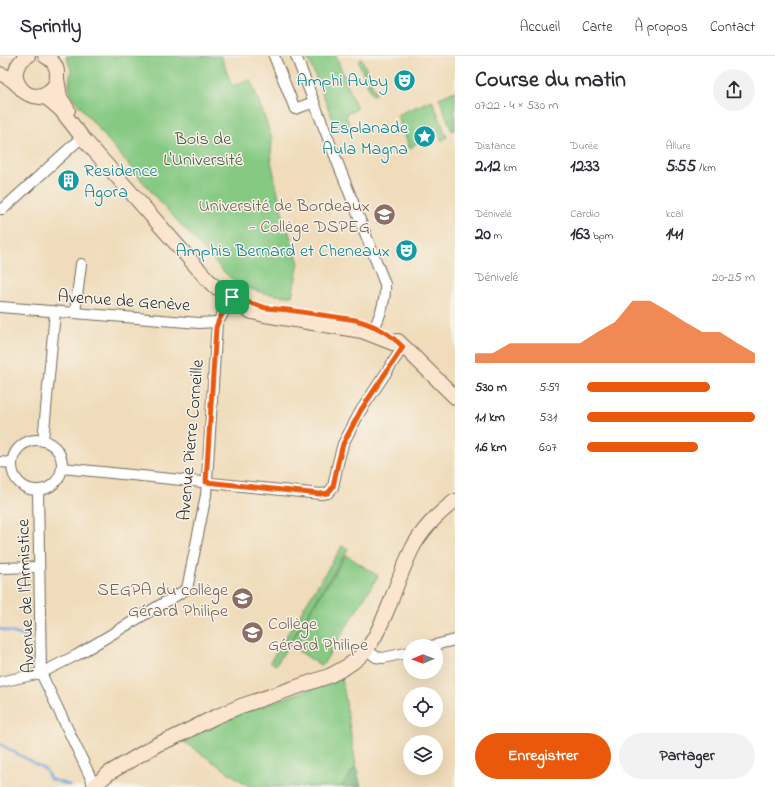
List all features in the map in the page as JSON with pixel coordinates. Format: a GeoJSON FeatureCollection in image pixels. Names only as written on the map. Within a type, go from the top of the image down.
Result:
{"type":"FeatureCollection","features":[{"type":"Feature","properties":{"kind":"main road"},"geometry":{"type":"LineString","coordinates":[[45,56],[54,62],[60,97],[82,128],[155,212],[241,307],[252,312],[265,315],[362,331],[403,347]]}},
{"type":"Feature","properties":{"kind":"main road"},"geometry":{"type":"LineString","coordinates":[[0,68],[11,66],[25,58]]}},
{"type":"Feature","properties":{"kind":"main road"},"geometry":{"type":"LineString","coordinates":[[20,87],[16,74],[18,67],[25,58]]}},
{"type":"Feature","properties":{"kind":"main road"},"geometry":{"type":"LineString","coordinates":[[0,74],[10,78],[29,94],[47,98],[53,102],[214,287],[266,308],[356,320],[375,327],[391,335],[453,392]]}},
{"type":"Feature","properties":{"kind":"main road"},"geometry":{"type":"LineString","coordinates":[[34,96],[46,94],[55,85],[57,80]]}},
{"type":"Feature","properties":{"kind":"main road"},"geometry":{"type":"LineString","coordinates":[[94,787],[120,766],[158,744],[241,706],[328,676],[342,670],[356,660],[366,650],[380,627],[412,548],[437,516],[455,501]]}},
{"type":"Feature","properties":{"kind":"street"},"geometry":{"type":"LineString","coordinates":[[274,56],[295,109],[314,102]]}},
{"type":"Feature","properties":{"kind":"street"},"geometry":{"type":"LineString","coordinates":[[296,56],[386,284],[386,298],[375,327]]}},
{"type":"Feature","properties":{"kind":"street"},"geometry":{"type":"LineString","coordinates":[[0,209],[3,209],[82,137]]}},
{"type":"Feature","properties":{"kind":"street"},"geometry":{"type":"LineString","coordinates":[[75,313],[81,264]]}},
{"type":"Feature","properties":{"kind":"street"},"geometry":{"type":"LineString","coordinates":[[217,322],[221,317],[227,293]]}},
{"type":"Feature","properties":{"kind":"street","name":"Avenue de Genève"},"geometry":{"type":"LineString","coordinates":[[0,307],[199,323],[217,322]]}},
{"type":"Feature","properties":{"kind":"street"},"geometry":{"type":"LineString","coordinates":[[43,440],[54,312]]}},
{"type":"Feature","properties":{"kind":"street","name":"Avenue Pierre Corneille"},"geometry":{"type":"LineString","coordinates":[[0,682],[41,673],[77,655],[187,589],[206,495],[217,322]]}},
{"type":"Feature","properties":{"kind":"street"},"geometry":{"type":"LineString","coordinates":[[62,468],[320,494],[328,493],[333,487],[343,444],[361,410],[403,347]]}},
{"type":"Feature","properties":{"kind":"street"},"geometry":{"type":"LineString","coordinates":[[35,440],[43,440],[57,450],[61,459],[62,468],[54,483],[47,488],[38,490],[28,488],[16,479],[13,472],[12,463],[16,450],[22,444],[35,440]]}},
{"type":"Feature","properties":{"kind":"street"},"geometry":{"type":"LineString","coordinates":[[0,462],[12,463]]}},
{"type":"Feature","properties":{"kind":"street","name":"Avenue de l'Armistice"},"geometry":{"type":"LineString","coordinates":[[38,490],[41,673],[94,787]]}},
{"type":"Feature","properties":{"kind":"street"},"geometry":{"type":"LineString","coordinates":[[0,568],[39,567]]}},
{"type":"Feature","properties":{"kind":"street"},"geometry":{"type":"LineString","coordinates":[[443,643],[455,640]]}},
{"type":"Feature","properties":{"kind":"street"},"geometry":{"type":"LineString","coordinates":[[366,650],[376,657],[383,658],[403,654]]}},
{"type":"Feature","properties":{"kind":"green space","name":"Bois de L'Université"},"geometry":{"type":"Polygon","coordinates":[[[66,56],[221,56],[232,86],[251,80],[272,138],[271,161],[282,212],[299,263],[292,296],[275,295],[257,291],[240,284],[226,274],[159,201],[72,97],[69,85],[71,70],[66,56]]]}},
{"type":"Feature","properties":{"kind":"green space"},"geometry":{"type":"Polygon","coordinates":[[[307,56],[336,56],[357,109],[346,114],[349,125],[337,130],[307,56]]]}},
{"type":"Feature","properties":{"kind":"green space"},"geometry":{"type":"Polygon","coordinates":[[[362,59],[376,94],[372,95],[358,61],[362,59]]]}},
{"type":"Feature","properties":{"kind":"green space"},"geometry":{"type":"Polygon","coordinates":[[[455,91],[455,129],[452,131],[439,98],[455,91]]]}},
{"type":"Feature","properties":{"kind":"green space"},"geometry":{"type":"Polygon","coordinates":[[[432,100],[447,137],[442,141],[436,125],[410,149],[397,115],[432,100]]]}},
{"type":"Feature","properties":{"kind":"green space"},"geometry":{"type":"Polygon","coordinates":[[[342,546],[348,549],[276,665],[270,662],[342,546]]]}},
{"type":"Feature","properties":{"kind":"green space"},"geometry":{"type":"Polygon","coordinates":[[[346,555],[378,576],[322,666],[289,645],[346,555]]]}},
{"type":"Feature","properties":{"kind":"green space"},"geometry":{"type":"Polygon","coordinates":[[[342,678],[356,766],[341,787],[250,787],[181,740],[222,720],[342,678]]]}},
{"type":"Feature","properties":{"kind":"green space"},"geometry":{"type":"Polygon","coordinates":[[[356,766],[361,787],[341,787],[356,766]]]}},
{"type":"Feature","properties":{"kind":"waterway"},"geometry":{"type":"LineString","coordinates":[[0,629],[31,638]]}},
{"type":"Feature","properties":{"kind":"waterway"},"geometry":{"type":"LineString","coordinates":[[0,744],[46,770],[50,779],[69,785]]}},
{"type":"Feature","properties":{"kind":"place","name":"Amphi Auby"},"geometry":{"type":"Point","coordinates":[404,80]}},
{"type":"Feature","properties":{"kind":"place","name":"Esplanade Aula Magna"},"geometry":{"type":"Point","coordinates":[424,137]}},
{"type":"Feature","properties":{"kind":"place","name":"Residence Agora"},"geometry":{"type":"Point","coordinates":[68,180]}},
{"type":"Feature","properties":{"kind":"place","name":"Université de Bordeaux - Collège DSPEG"},"geometry":{"type":"Point","coordinates":[385,215]}},
{"type":"Feature","properties":{"kind":"place","name":"Amphis Bernard et Cheneaux"},"geometry":{"type":"Point","coordinates":[406,250]}},
{"type":"Feature","properties":{"kind":"place","name":"SEGPA du collège Gérard Philipe"},"geometry":{"type":"Point","coordinates":[243,599]}},
{"type":"Feature","properties":{"kind":"place","name":"Collège Gérard Philipe"},"geometry":{"type":"Point","coordinates":[252,633]}},
{"type":"Feature","properties":{"kind":"route"},"geometry":{"type":"LineString","coordinates":[[232,297],[266,308],[365,322],[391,335],[403,347],[361,410],[343,444],[333,487],[328,493],[320,494],[206,482],[216,328],[217,322],[232,297]]}}]}
